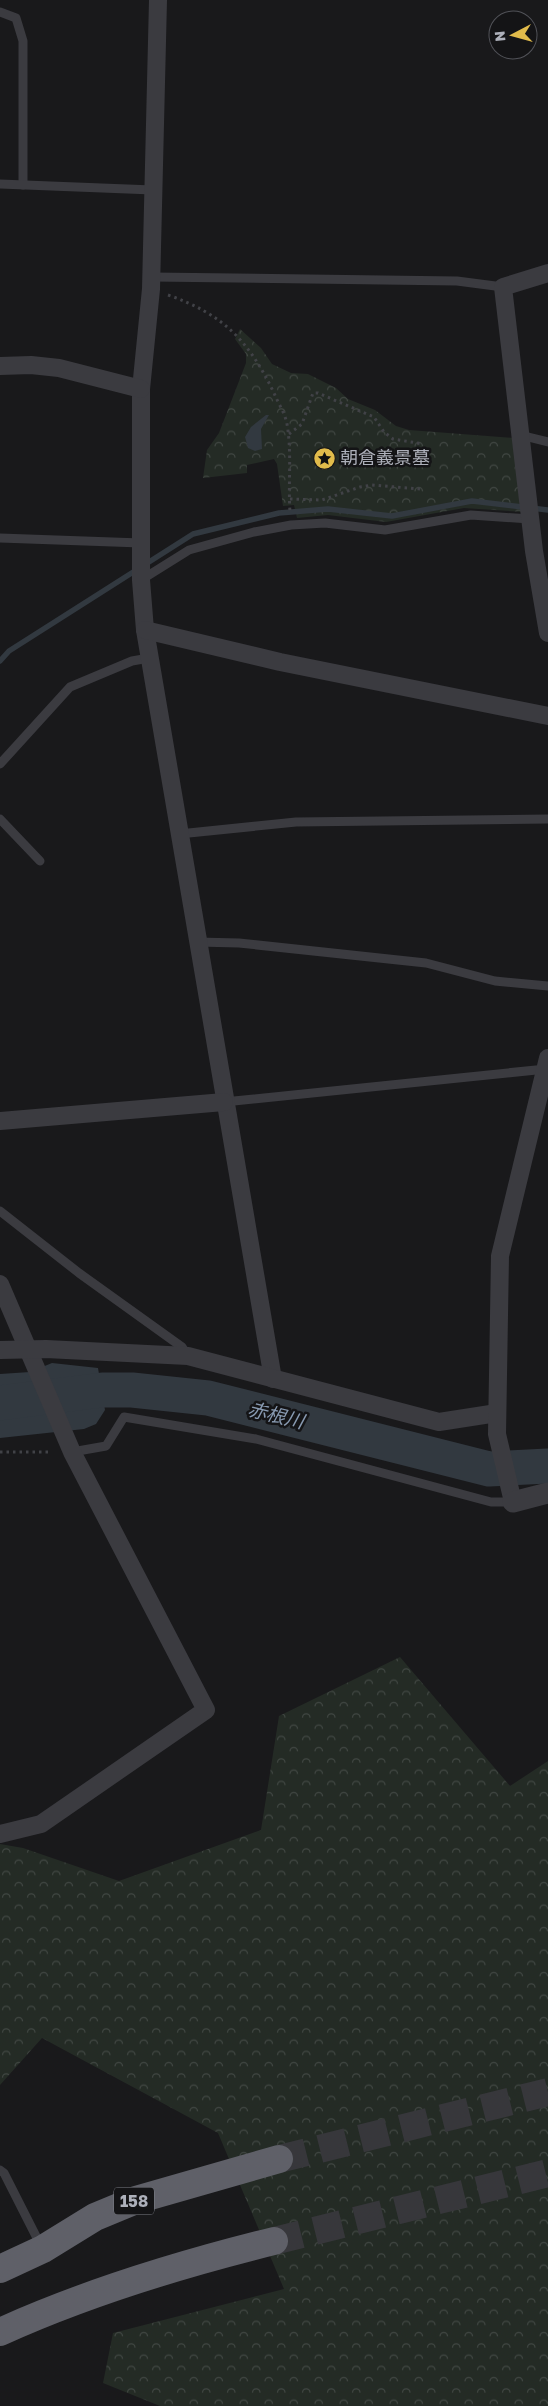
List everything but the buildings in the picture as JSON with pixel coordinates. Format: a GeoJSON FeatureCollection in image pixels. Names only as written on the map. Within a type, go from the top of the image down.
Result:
{"type":"FeatureCollection","features":[{"type":"Feature","properties":{"kind":"highway","name":"158"},"geometry":{"type":"LineString","coordinates":[[0,2269],[43,2248],[95,2217],[136,2200],[279,2159]]}},
{"type":"Feature","properties":{"kind":"highway"},"geometry":{"type":"LineString","coordinates":[[0,2332],[98,2292],[176,2266],[274,2241]]}},
{"type":"Feature","properties":{"kind":"street"},"geometry":{"type":"LineString","coordinates":[[158,0],[152,283],[141,389],[141,580],[145,630],[148,658],[273,1379]]}},
{"type":"Feature","properties":{"kind":"street"},"geometry":{"type":"LineString","coordinates":[[548,273],[503,287],[530,519],[548,633]]}},
{"type":"Feature","properties":{"kind":"street"},"geometry":{"type":"LineString","coordinates":[[0,366],[30,365],[59,368],[141,389]]}},
{"type":"Feature","properties":{"kind":"street"},"geometry":{"type":"LineString","coordinates":[[145,630],[280,662],[548,716]]}},
{"type":"Feature","properties":{"kind":"street"},"geometry":{"type":"LineString","coordinates":[[547,1064],[500,1256],[497,1434],[511,1496],[548,1493]]}},
{"type":"Feature","properties":{"kind":"street"},"geometry":{"type":"LineString","coordinates":[[0,1122],[224,1102]]}},
{"type":"Feature","properties":{"kind":"street"},"geometry":{"type":"LineString","coordinates":[[0,1284],[70,1446],[206,1710],[41,1824],[0,1834]]}},
{"type":"Feature","properties":{"kind":"street"},"geometry":{"type":"LineString","coordinates":[[0,1350],[31,1356],[188,1356],[439,1422],[497,1413]]}},
{"type":"Feature","properties":{"kind":"lane"},"geometry":{"type":"LineString","coordinates":[[0,12],[16,18],[24,41],[23,185]]}},
{"type":"Feature","properties":{"kind":"lane"},"geometry":{"type":"LineString","coordinates":[[0,184],[153,190]]}},
{"type":"Feature","properties":{"kind":"lane"},"geometry":{"type":"LineString","coordinates":[[152,283],[457,281],[503,287]]}},
{"type":"Feature","properties":{"kind":"lane"},"geometry":{"type":"LineString","coordinates":[[520,435],[548,442]]}},
{"type":"Feature","properties":{"kind":"lane"},"geometry":{"type":"LineString","coordinates":[[141,580],[189,550],[291,524],[325,523],[386,530],[471,515],[530,519]]}},
{"type":"Feature","properties":{"kind":"lane"},"geometry":{"type":"LineString","coordinates":[[0,538],[141,543]]}},
{"type":"Feature","properties":{"kind":"lane"},"geometry":{"type":"LineString","coordinates":[[0,764],[70,687],[132,661],[148,658]]}},
{"type":"Feature","properties":{"kind":"lane"},"geometry":{"type":"LineString","coordinates":[[0,819],[40,861]]}},
{"type":"Feature","properties":{"kind":"lane"},"geometry":{"type":"LineString","coordinates":[[179,834],[296,822],[548,819]]}},
{"type":"Feature","properties":{"kind":"lane"},"geometry":{"type":"LineString","coordinates":[[197,942],[239,943],[426,963],[495,981],[548,986]]}},
{"type":"Feature","properties":{"kind":"lane"},"geometry":{"type":"LineString","coordinates":[[224,1102],[547,1064]]}},
{"type":"Feature","properties":{"kind":"lane"},"geometry":{"type":"LineString","coordinates":[[0,1211],[79,1273],[182,1347],[188,1356]]}},
{"type":"Feature","properties":{"kind":"lane"},"geometry":{"type":"LineString","coordinates":[[70,1446],[106,1446],[124,1417],[256,1439],[491,1502],[511,1496]]}},
{"type":"Feature","properties":{"kind":"lane"},"geometry":{"type":"LineString","coordinates":[[0,2170],[4,2173],[43,2248]]}},
{"type":"Feature","properties":{"kind":"path"},"geometry":{"type":"LineString","coordinates":[[152,283],[224,323],[238,335],[268,380],[286,418],[289,434],[290,506]]}},
{"type":"Feature","properties":{"kind":"path"},"geometry":{"type":"LineString","coordinates":[[289,434],[302,424],[313,393],[318,393],[374,416],[393,439],[423,444]]}},
{"type":"Feature","properties":{"kind":"path"},"geometry":{"type":"LineString","coordinates":[[290,499],[322,500],[360,486],[420,489]]}},
{"type":"Feature","properties":{"kind":"path"},"geometry":{"type":"LineString","coordinates":[[0,1452],[70,1446]]}},
{"type":"Feature","properties":{"kind":"green space"},"geometry":{"type":"Polygon","coordinates":[[[240,329],[261,348],[272,364],[291,373],[308,374],[336,388],[348,399],[375,410],[396,426],[409,430],[513,438],[523,512],[464,508],[386,522],[328,515],[297,518],[294,505],[283,506],[277,464],[274,459],[247,465],[247,473],[203,478],[207,450],[219,433],[246,363],[246,354],[235,339],[240,329]]]}},
{"type":"Feature","properties":{"kind":"green space"},"geometry":{"type":"Polygon","coordinates":[[[400,1657],[510,1786],[548,1761],[548,2406],[160,2406],[103,2383],[113,2333],[284,2289],[218,2133],[42,2038],[0,2085],[0,1844],[23,1848],[119,1881],[261,1830],[279,1716],[400,1657]]]}},
{"type":"Feature","properties":{"kind":"shaded area"},"geometry":{"type":"Polygon","coordinates":[[[266,415],[269,415],[261,429],[262,449],[255,451],[248,448],[245,437],[251,427],[266,415]]]}},
{"type":"Feature","properties":{"kind":"shaded area"},"geometry":{"type":"Polygon","coordinates":[[[52,1363],[98,1368],[105,1410],[96,1424],[84,1429],[0,1438],[0,1374],[30,1372],[52,1363]]]}},
{"type":"Feature","properties":{"kind":"waterway"},"geometry":{"type":"LineString","coordinates":[[0,661],[9,651],[193,534],[279,513],[328,509],[392,516],[472,501],[548,510]]}},
{"type":"Feature","properties":{"kind":"waterway","name":"赤根川"},"geometry":{"type":"LineString","coordinates":[[0,1403],[102,1390],[132,1390],[208,1398],[489,1469],[548,1466]]}},
{"type":"Feature","properties":{"kind":"tunnel"},"geometry":{"type":"LineString","coordinates":[[279,2159],[548,2092]]}},
{"type":"Feature","properties":{"kind":"tunnel"},"geometry":{"type":"LineString","coordinates":[[274,2241],[548,2173]]}},
{"type":"Feature","properties":{"kind":"place","name":"朝倉義景墓"},"geometry":{"type":"Point","coordinates":[324,458]}}]}
